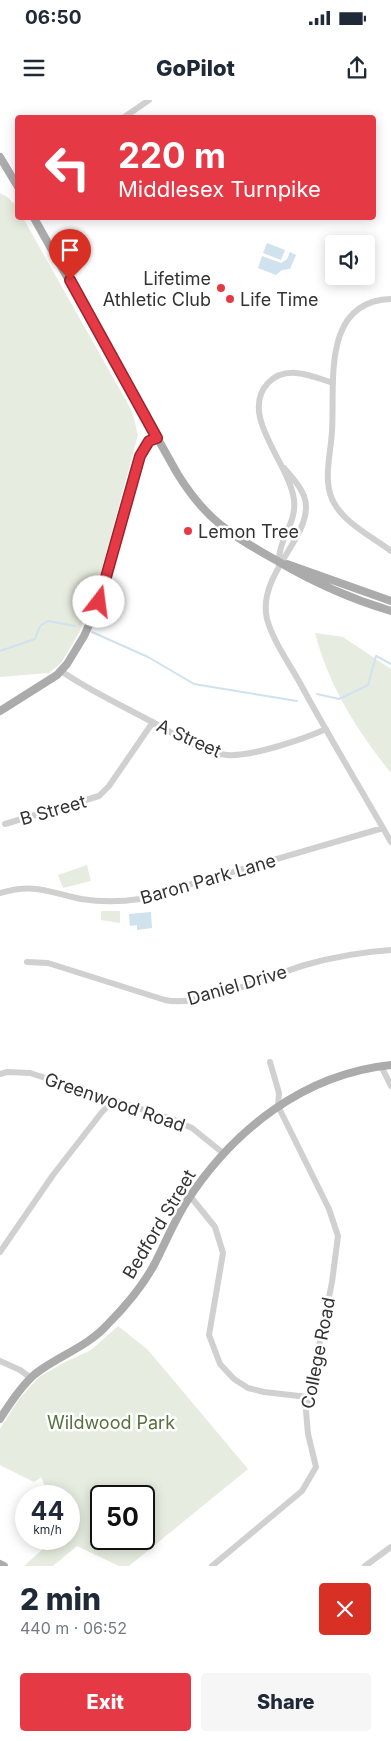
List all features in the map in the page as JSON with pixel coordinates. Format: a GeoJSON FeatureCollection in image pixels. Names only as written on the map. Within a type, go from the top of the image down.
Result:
{"type":"FeatureCollection","features":[{"type":"Feature","properties":{"kind":"main road"},"geometry":{"type":"LineString","coordinates":[[0,157],[15,182]]}},
{"type":"Feature","properties":{"kind":"main road"},"geometry":{"type":"LineString","coordinates":[[35,220],[157,438],[188,490],[207,512],[238,539],[315,583],[391,611]]}},
{"type":"Feature","properties":{"kind":"main road"},"geometry":{"type":"LineString","coordinates":[[0,711],[47,684],[61,671],[84,636],[99,602],[140,456],[149,441],[157,438]]}},
{"type":"Feature","properties":{"kind":"main road"},"geometry":{"type":"LineString","coordinates":[[280,562],[391,601]]}},
{"type":"Feature","properties":{"kind":"main road","name":"Bedford Street"},"geometry":{"type":"LineString","coordinates":[[0,1419],[31,1378],[91,1340],[116,1316],[150,1271],[190,1196],[223,1152],[247,1128],[297,1093],[322,1083],[381,1066],[391,1065]]}},
{"type":"Feature","properties":{"kind":"main road"},"geometry":{"type":"LineString","coordinates":[[0,1564],[4,1566]]}},
{"type":"Feature","properties":{"kind":"street"},"geometry":{"type":"LineString","coordinates":[[127,115],[149,100]]}},
{"type":"Feature","properties":{"kind":"street"},"geometry":{"type":"LineString","coordinates":[[391,299],[382,299],[364,307],[346,321],[341,328],[335,347],[329,490],[344,516],[391,551]]}},
{"type":"Feature","properties":{"kind":"street"},"geometry":{"type":"LineString","coordinates":[[280,562],[280,553],[295,509],[292,490],[284,468],[259,419],[258,404],[262,390],[271,380],[290,372],[309,374],[333,383]]}},
{"type":"Feature","properties":{"kind":"street"},"geometry":{"type":"LineString","coordinates":[[284,468],[301,490],[306,508],[302,525],[288,552],[280,562],[267,596],[268,619],[274,636],[391,842]]}},
{"type":"Feature","properties":{"kind":"street","name":"A Street"},"geometry":{"type":"LineString","coordinates":[[61,671],[87,687],[205,749],[229,755],[283,744],[326,729]]}},
{"type":"Feature","properties":{"kind":"street","name":"B Street"},"geometry":{"type":"LineString","coordinates":[[5,824],[99,796],[109,786],[153,722]]}},
{"type":"Feature","properties":{"kind":"street","name":"Baron Park Lane"},"geometry":{"type":"LineString","coordinates":[[0,893],[28,887],[49,890],[82,899],[110,901],[140,899],[383,828]]}},
{"type":"Feature","properties":{"kind":"street","name":"Daniel Drive"},"geometry":{"type":"LineString","coordinates":[[27,962],[48,963],[165,1000],[182,1002],[218,993],[320,961],[352,954],[391,950]]}},
{"type":"Feature","properties":{"kind":"street"},"geometry":{"type":"LineString","coordinates":[[270,1062],[279,1093],[278,1106]]}},
{"type":"Feature","properties":{"kind":"street"},"geometry":{"type":"LineString","coordinates":[[381,1066],[391,1086]]}},
{"type":"Feature","properties":{"kind":"street","name":"Greenwood Road"},"geometry":{"type":"LineString","coordinates":[[0,1074],[7,1072],[30,1073],[182,1122],[223,1152]]}},
{"type":"Feature","properties":{"kind":"street"},"geometry":{"type":"LineString","coordinates":[[0,1252],[53,1175],[98,1117],[114,1100]]}},
{"type":"Feature","properties":{"kind":"street","name":"College Road"},"geometry":{"type":"LineString","coordinates":[[212,1566],[302,1491],[314,1474],[316,1467],[306,1418],[308,1397],[332,1282],[338,1236],[329,1208],[278,1106]]}},
{"type":"Feature","properties":{"kind":"street"},"geometry":{"type":"LineString","coordinates":[[190,1196],[215,1227],[222,1248],[222,1269],[209,1335],[220,1364],[234,1379],[248,1388],[308,1397]]}},
{"type":"Feature","properties":{"kind":"street"},"geometry":{"type":"LineString","coordinates":[[0,1361],[20,1370],[31,1378]]}},
{"type":"Feature","properties":{"kind":"street"},"geometry":{"type":"LineString","coordinates":[[365,1566],[391,1548]]}},
{"type":"Feature","properties":{"kind":"green space"},"geometry":{"type":"Polygon","coordinates":[[[0,193],[9,198],[12,203],[14,202],[15,220],[24,220],[132,411],[138,435],[99,579],[79,633],[61,663],[49,673],[0,677],[0,193]]]}},
{"type":"Feature","properties":{"kind":"green space"},"geometry":{"type":"Polygon","coordinates":[[[315,633],[343,637],[391,669],[391,773],[367,741],[336,690],[315,633]]]}},
{"type":"Feature","properties":{"kind":"green space"},"geometry":{"type":"Polygon","coordinates":[[[87,865],[91,881],[63,888],[58,875],[87,865]]]}},
{"type":"Feature","properties":{"kind":"green space"},"geometry":{"type":"Polygon","coordinates":[[[101,911],[120,911],[120,923],[101,920],[101,911]]]}},
{"type":"Feature","properties":{"kind":"green space","name":"Wildwood Park"},"geometry":{"type":"Polygon","coordinates":[[[118,1326],[148,1350],[248,1469],[155,1545],[155,1485],[90,1485],[90,1550],[149,1550],[129,1566],[119,1566],[80,1547],[80,1485],[44,1485],[41,1477],[34,1482],[0,1465],[0,1429],[19,1399],[39,1377],[91,1350],[118,1326]]]}},
{"type":"Feature","properties":{"kind":"green space","name":"Wildwood Park"},"geometry":{"type":"Polygon","coordinates":[[[42,1550],[72,1550],[53,1566],[24,1566],[42,1550]]]}},
{"type":"Feature","properties":{"kind":"water"},"geometry":{"type":"Polygon","coordinates":[[[267,243],[285,250],[281,260],[263,253],[267,243]]]}},
{"type":"Feature","properties":{"kind":"water"},"geometry":{"type":"Polygon","coordinates":[[[290,252],[296,255],[290,269],[282,270],[276,275],[258,268],[262,256],[281,263],[287,259],[290,252]]]}},
{"type":"Feature","properties":{"kind":"water"},"geometry":{"type":"Polygon","coordinates":[[[151,912],[152,928],[137,930],[137,925],[130,926],[129,914],[151,912]]]}},
{"type":"Feature","properties":{"kind":"waterway"},"geometry":{"type":"LineString","coordinates":[[0,651],[35,639],[40,626],[48,621],[75,626]]}},
{"type":"Feature","properties":{"kind":"waterway"},"geometry":{"type":"LineString","coordinates":[[92,632],[148,657],[194,684],[297,701]]}},
{"type":"Feature","properties":{"kind":"waterway"},"geometry":{"type":"LineString","coordinates":[[317,694],[339,699],[368,685],[376,656],[391,664]]}},
{"type":"Feature","properties":{"kind":"place","name":"Lifetime Athletic Club"},"geometry":{"type":"Point","coordinates":[221,288]}},
{"type":"Feature","properties":{"kind":"place","name":"Life Time"},"geometry":{"type":"Point","coordinates":[230,299]}},
{"type":"Feature","properties":{"kind":"place","name":"Lemon Tree"},"geometry":{"type":"Point","coordinates":[188,531]}},
{"type":"Feature","properties":{"kind":"route"},"geometry":{"type":"LineString","coordinates":[[70,280],[157,438],[145,445],[140,456],[99,602]]}}]}
